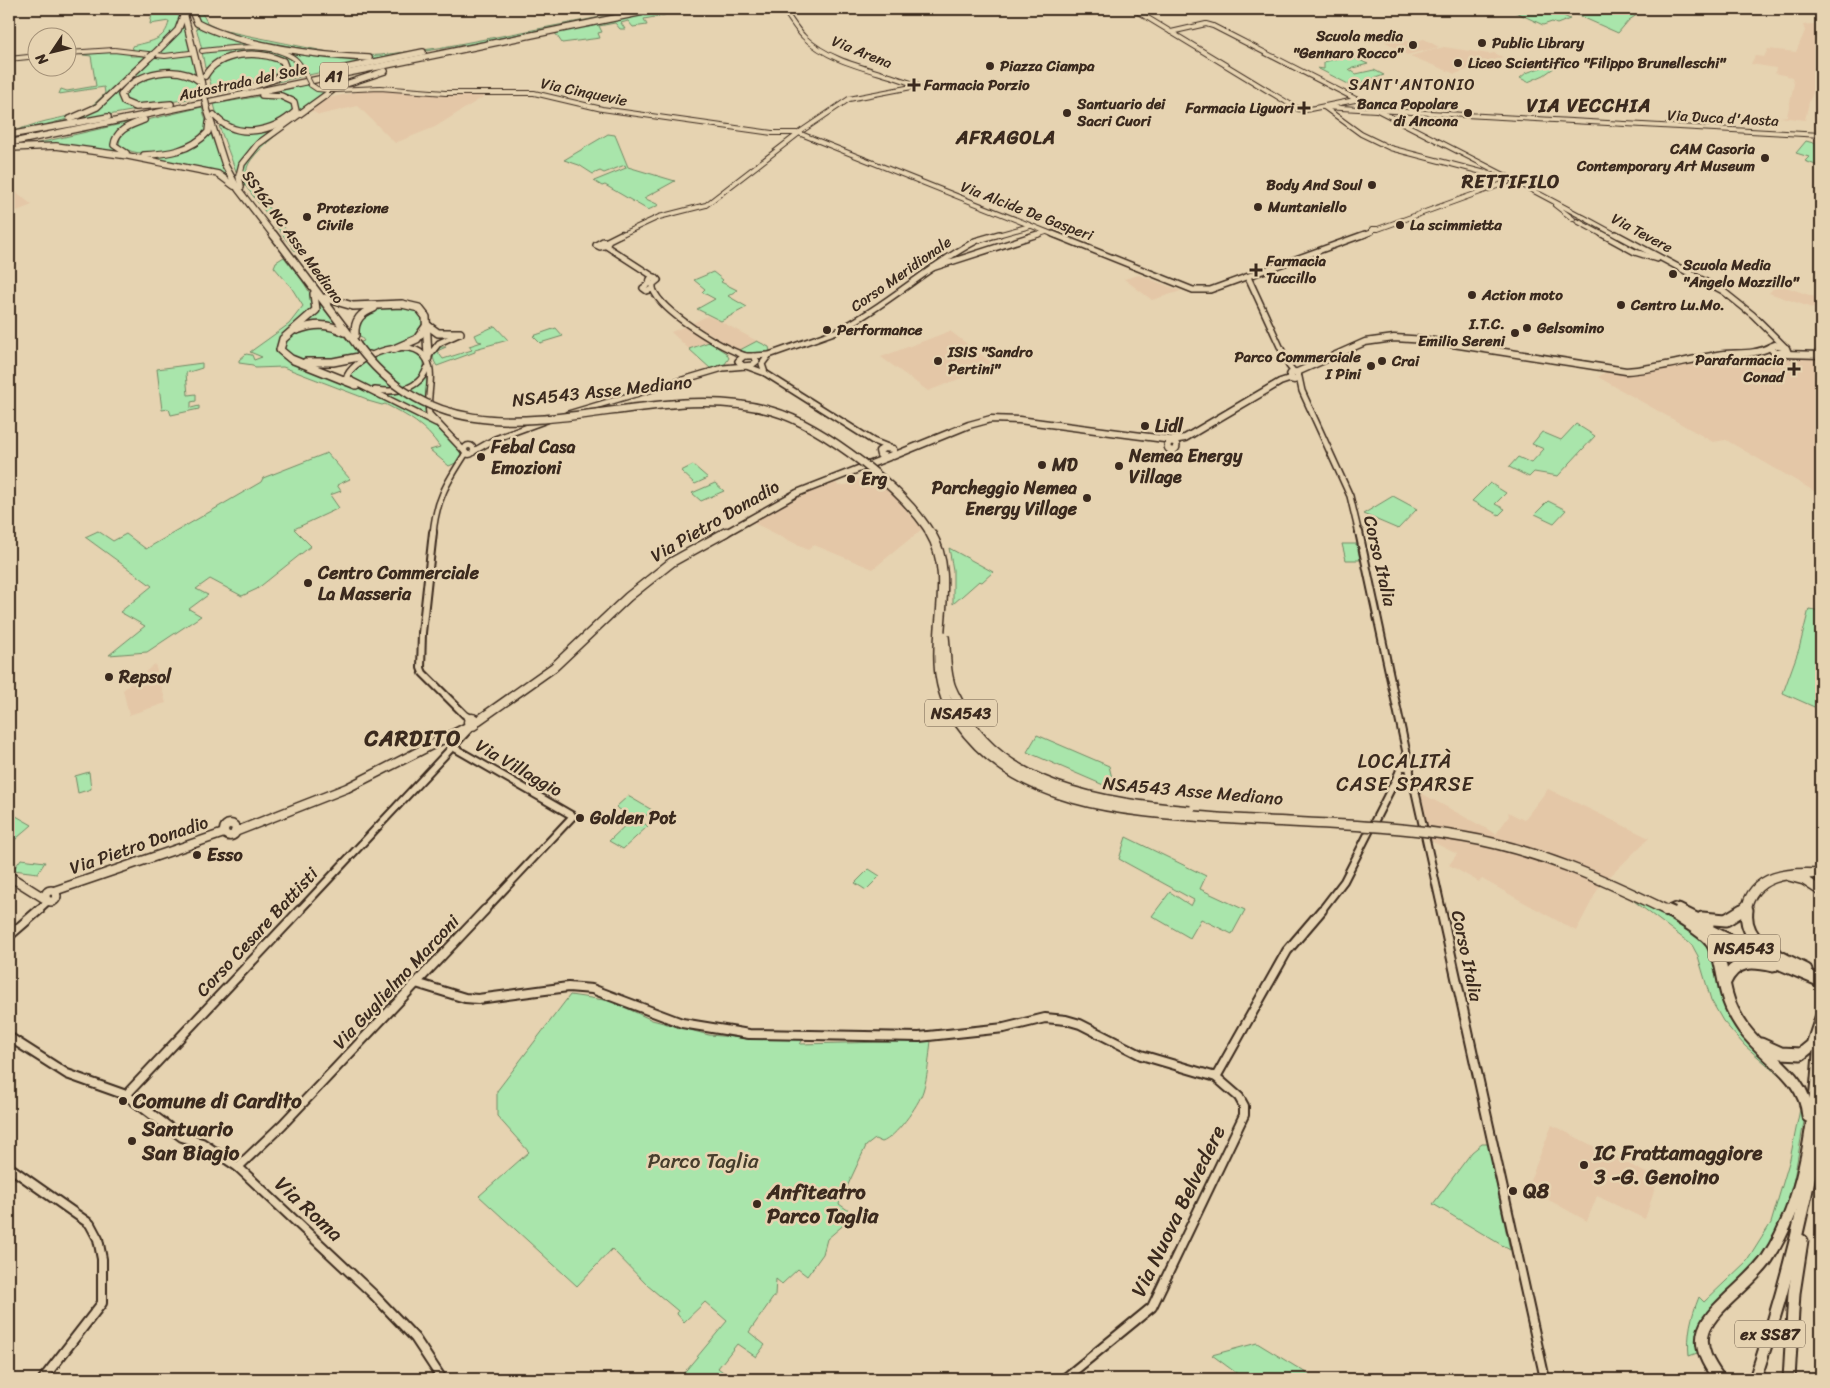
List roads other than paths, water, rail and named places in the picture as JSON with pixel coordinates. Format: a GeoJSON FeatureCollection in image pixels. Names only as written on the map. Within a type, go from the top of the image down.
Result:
{"type":"FeatureCollection","features":[{"type":"Feature","properties":{"kind":"highway","name":"Autostrada del Sole"},"geometry":{"type":"LineString","coordinates":[[9,142],[649,9]]}},
{"type":"Feature","properties":{"kind":"highway","name":"Autostrada del Sole"},"geometry":{"type":"LineString","coordinates":[[9,142],[658,9]]}},
{"type":"Feature","properties":{"kind":"highway"},"geometry":{"type":"LineString","coordinates":[[9,135],[74,118],[97,107],[178,30],[187,12],[201,26],[220,34],[351,58],[394,56]]}},
{"type":"Feature","properties":{"kind":"highway","name":"SS162 NC Asse Mediano"},"geometry":{"type":"LineString","coordinates":[[187,12],[205,76],[210,112],[225,165],[239,188],[313,288],[352,335],[383,377],[421,403],[436,409]]}},
{"type":"Feature","properties":{"kind":"highway","name":"SS162 NC Asse Mediano"},"geometry":{"type":"LineString","coordinates":[[187,12],[201,82],[206,93]]}},
{"type":"Feature","properties":{"kind":"highway"},"geometry":{"type":"LineString","coordinates":[[19,132],[173,104],[394,56],[544,30]]}},
{"type":"Feature","properties":{"kind":"highway"},"geometry":{"type":"LineString","coordinates":[[239,188],[242,164],[258,144],[337,87],[355,79],[521,38]]}},
{"type":"Feature","properties":{"kind":"highway"},"geometry":{"type":"LineString","coordinates":[[205,76],[208,69],[215,64],[236,57],[263,55],[283,62],[286,69],[280,76],[245,89]]}},
{"type":"Feature","properties":{"kind":"highway"},"geometry":{"type":"LineString","coordinates":[[9,148],[250,96],[392,70]]}},
{"type":"Feature","properties":{"kind":"highway"},"geometry":{"type":"LineString","coordinates":[[173,104],[136,107],[124,102],[121,95],[124,88],[134,81],[166,72],[190,73],[201,82]]}},
{"type":"Feature","properties":{"kind":"highway"},"geometry":{"type":"LineString","coordinates":[[210,112],[218,124],[224,127],[243,130],[276,125],[292,116],[296,111],[294,102],[285,97],[272,95],[250,96]]}},
{"type":"Feature","properties":{"kind":"highway"},"geometry":{"type":"LineString","coordinates":[[168,113],[125,128],[116,136],[114,145],[122,152],[139,156],[178,150],[196,143],[205,136],[210,128],[210,112]]}},
{"type":"Feature","properties":{"kind":"highway"},"geometry":{"type":"LineString","coordinates":[[16,147],[64,147],[197,168],[218,174],[239,188]]}},
{"type":"Feature","properties":{"kind":"highway","name":"SS162 NC Asse Mediano"},"geometry":{"type":"LineString","coordinates":[[239,188],[326,298],[352,335]]}},
{"type":"Feature","properties":{"kind":"highway"},"geometry":{"type":"LineString","coordinates":[[313,288],[317,304],[316,310],[287,334],[280,344],[280,350],[291,359],[356,385]]}},
{"type":"Feature","properties":{"kind":"highway"},"geometry":{"type":"LineString","coordinates":[[326,298],[353,306],[402,304],[419,308],[426,317],[428,361]]}},
{"type":"Feature","properties":{"kind":"highway"},"geometry":{"type":"LineString","coordinates":[[287,334],[308,326],[321,325],[335,326],[352,335],[357,318],[369,310],[386,304]]}},
{"type":"Feature","properties":{"kind":"highway"},"geometry":{"type":"LineString","coordinates":[[427,325],[433,331],[441,334],[460,333]]}},
{"type":"Feature","properties":{"kind":"highway"},"geometry":{"type":"LineString","coordinates":[[394,349],[417,339],[427,325]]}},
{"type":"Feature","properties":{"kind":"highway","name":"SS162 NC Asse Mediano"},"geometry":{"type":"LineString","coordinates":[[359,344],[388,376],[413,394]]}},
{"type":"Feature","properties":{"kind":"highway"},"geometry":{"type":"LineString","coordinates":[[291,359],[324,363],[369,355]]}},
{"type":"Feature","properties":{"kind":"highway","name":"NSA543 Asse Mediano"},"geometry":{"type":"LineString","coordinates":[[413,394],[439,406],[501,417],[546,416],[638,402],[690,397],[737,399],[767,405],[792,414],[828,432],[875,468],[908,498],[928,521],[941,547],[945,570],[944,659],[952,696],[969,726],[981,740],[1010,764],[1034,778],[1079,794],[1126,804],[1388,823],[1464,832],[1556,856],[1618,881],[1759,955],[1816,976]]}},
{"type":"Feature","properties":{"kind":"highway","name":"NSA543 Asse Mediano"},"geometry":{"type":"LineString","coordinates":[[436,409],[484,419],[517,422],[666,404],[720,402],[753,407],[805,423],[824,434],[870,469],[900,497],[924,524],[936,543],[943,570],[937,652],[941,686],[957,722],[968,737],[984,752],[1023,778],[1068,798],[1134,812],[1407,830],[1464,837],[1554,861],[1674,911]]}},
{"type":"Feature","properties":{"kind":"highway"},"geometry":{"type":"LineString","coordinates":[[1674,911],[1721,922],[1730,920],[1746,906],[1754,891],[1760,885],[1778,875],[1798,872],[1821,874]]}},
{"type":"Feature","properties":{"kind":"highway"},"geometry":{"type":"LineString","coordinates":[[1778,875],[1804,880],[1821,891]]}},
{"type":"Feature","properties":{"kind":"highway"},"geometry":{"type":"LineString","coordinates":[[1746,906],[1747,925],[1755,940],[1773,953],[1816,976]]}},
{"type":"Feature","properties":{"kind":"highway"},"geometry":{"type":"LineString","coordinates":[[1674,911],[1712,942],[1733,1010],[1747,1033],[1764,1052],[1796,1080],[1804,1091],[1807,1101],[1809,1138]]}},
{"type":"Feature","properties":{"kind":"highway"},"geometry":{"type":"LineString","coordinates":[[1725,982],[1734,967],[1742,962],[1754,962],[1816,976]]}},
{"type":"Feature","properties":{"kind":"highway"},"geometry":{"type":"LineString","coordinates":[[1747,1033],[1770,1049],[1796,1055],[1812,1045],[1821,1018]]}},
{"type":"Feature","properties":{"kind":"highway","name":"ex SS87"},"geometry":{"type":"LineString","coordinates":[[1755,1379],[1784,1289],[1805,1209],[1809,1138],[1821,1028]]}},
{"type":"Feature","properties":{"kind":"highway","name":"ex SS87"},"geometry":{"type":"LineString","coordinates":[[1807,1173],[1821,1113]]}},
{"type":"Feature","properties":{"kind":"highway"},"geometry":{"type":"LineString","coordinates":[[1719,1379],[1705,1355],[1702,1343],[1709,1320],[1747,1284],[1772,1252],[1821,1146]]}},
{"type":"Feature","properties":{"kind":"highway"},"geometry":{"type":"LineString","coordinates":[[1789,1379],[1794,1293],[1805,1209]]}},
{"type":"Feature","properties":{"kind":"main road","name":"Via Pietro Donadio"},"geometry":{"type":"LineString","coordinates":[[48,895],[224,833],[224,828],[228,825],[236,829],[347,788],[418,754],[554,666],[595,630],[628,597],[672,562],[797,493],[969,425],[991,419],[1172,440],[1185,438],[1294,374],[1343,350],[1381,338],[1427,340],[1626,371],[1643,370],[1721,354],[1742,352]]}},
{"type":"Feature","properties":{"kind":"main road"},"geometry":{"type":"LineString","coordinates":[[1742,352],[1762,351],[1771,346],[1784,351]]}},
{"type":"Feature","properties":{"kind":"main road"},"geometry":{"type":"LineString","coordinates":[[1742,352],[1784,351],[1821,354]]}},
{"type":"Feature","properties":{"kind":"main road"},"geometry":{"type":"LineString","coordinates":[[1154,438],[1173,450],[1185,438]]}},
{"type":"Feature","properties":{"kind":"main road"},"geometry":{"type":"LineString","coordinates":[[873,463],[879,452],[889,448],[912,448]]}},
{"type":"Feature","properties":{"kind":"main road"},"geometry":{"type":"LineString","coordinates":[[879,452],[882,456],[891,456],[895,451],[889,448]]}},
{"type":"Feature","properties":{"kind":"main road"},"geometry":{"type":"LineString","coordinates":[[9,876],[48,895]]}},
{"type":"Feature","properties":{"kind":"street","name":"Via Arena"},"geometry":{"type":"LineString","coordinates":[[783,9],[798,30],[811,42],[858,66],[918,86],[849,99],[799,133]]}},
{"type":"Feature","properties":{"kind":"street"},"geometry":{"type":"LineString","coordinates":[[1133,9],[1294,106],[1305,110],[1355,100]]}},
{"type":"Feature","properties":{"kind":"street"},"geometry":{"type":"LineString","coordinates":[[1168,29],[1176,30],[1208,24],[1498,173],[1552,203],[1575,220],[1639,254],[1656,259],[1720,293],[1753,319],[1771,346]]}},
{"type":"Feature","properties":{"kind":"street","name":"Via Cinquevie"},"geometry":{"type":"LineString","coordinates":[[202,51],[248,47],[285,54],[297,61],[311,85],[317,89],[380,88],[445,93],[534,93],[560,97],[602,109],[772,133],[799,133]]}},
{"type":"Feature","properties":{"kind":"street"},"geometry":{"type":"LineString","coordinates":[[78,52],[114,50],[166,56],[190,53]]}},
{"type":"Feature","properties":{"kind":"street"},"geometry":{"type":"LineString","coordinates":[[9,59],[28,57]]}},
{"type":"Feature","properties":{"kind":"street"},"geometry":{"type":"LineString","coordinates":[[1334,105],[1339,108]]}},
{"type":"Feature","properties":{"kind":"street"},"geometry":{"type":"LineString","coordinates":[[1323,107],[1357,132],[1381,144],[1411,155],[1490,174],[1498,173]]}},
{"type":"Feature","properties":{"kind":"street","name":"Via Duca d'Aosta"},"geometry":{"type":"LineString","coordinates":[[1323,107],[1821,135]]}},
{"type":"Feature","properties":{"kind":"street"},"geometry":{"type":"LineString","coordinates":[[650,290],[658,279],[651,277],[606,244],[655,220],[706,205],[799,133]]}},
{"type":"Feature","properties":{"kind":"street","name":"Via Alcide De Gasperi"},"geometry":{"type":"LineString","coordinates":[[799,133],[1193,290],[1210,290],[1248,278],[1372,232],[1378,232],[1378,229],[1510,181]]}},
{"type":"Feature","properties":{"kind":"street","name":"Via Tevere"},"geometry":{"type":"LineString","coordinates":[[1510,181],[1556,202],[1723,291],[1753,315],[1784,351]]}},
{"type":"Feature","properties":{"kind":"street"},"geometry":{"type":"LineString","coordinates":[[1575,220],[1584,220],[1582,216]]}},
{"type":"Feature","properties":{"kind":"street","name":"Corso Meridionale"},"geometry":{"type":"LineString","coordinates":[[753,356],[769,355],[839,330],[876,309],[957,246],[1030,226]]}},
{"type":"Feature","properties":{"kind":"street"},"geometry":{"type":"LineString","coordinates":[[932,267],[1046,232]]}},
{"type":"Feature","properties":{"kind":"street"},"geometry":{"type":"LineString","coordinates":[[1639,254],[1646,253],[1647,250]]}},
{"type":"Feature","properties":{"kind":"street"},"geometry":{"type":"LineString","coordinates":[[651,277],[649,284],[643,288],[656,294],[693,327],[739,360],[740,364],[764,372]]}},
{"type":"Feature","properties":{"kind":"street"},"geometry":{"type":"LineString","coordinates":[[1248,278],[1294,374]]}},
{"type":"Feature","properties":{"kind":"street"},"geometry":{"type":"LineString","coordinates":[[364,388],[383,392],[403,389],[422,378],[428,361],[439,343],[460,333]]}},
{"type":"Feature","properties":{"kind":"street"},"geometry":{"type":"LineString","coordinates":[[436,423],[427,406],[428,361],[417,350],[394,349],[369,355],[356,362],[348,371],[350,380],[356,385],[426,416],[436,423],[451,439],[469,450]]}},
{"type":"Feature","properties":{"kind":"street"},"geometry":{"type":"LineString","coordinates":[[732,355],[753,356],[756,359],[755,363],[764,372],[873,442],[889,448]]}},
{"type":"Feature","properties":{"kind":"street"},"geometry":{"type":"LineString","coordinates":[[723,368],[732,355]]}},
{"type":"Feature","properties":{"kind":"street"},"geometry":{"type":"LineString","coordinates":[[764,372],[762,364],[769,355]]}},
{"type":"Feature","properties":{"kind":"street"},"geometry":{"type":"LineString","coordinates":[[739,360],[746,356]]}},
{"type":"Feature","properties":{"kind":"street"},"geometry":{"type":"LineString","coordinates":[[470,722],[423,673],[421,668],[422,633],[435,513],[443,489],[469,450],[542,421],[723,368],[746,366],[755,363]]}},
{"type":"Feature","properties":{"kind":"street","name":"Corso Italia"},"geometry":{"type":"LineString","coordinates":[[1294,374],[1350,496],[1380,624],[1410,769],[1407,779]]}},
{"type":"Feature","properties":{"kind":"street"},"geometry":{"type":"LineString","coordinates":[[1281,382],[1293,383],[1301,388]]}},
{"type":"Feature","properties":{"kind":"street"},"geometry":{"type":"LineString","coordinates":[[873,442],[879,452]]}},
{"type":"Feature","properties":{"kind":"street","name":"Corso Cesare Battisti"},"geometry":{"type":"LineString","coordinates":[[126,1095],[451,746],[470,722]]}},
{"type":"Feature","properties":{"kind":"street","name":"Via Villaggio"},"geometry":{"type":"LineString","coordinates":[[451,746],[572,816]]}},
{"type":"Feature","properties":{"kind":"street","name":"Corso Italia"},"geometry":{"type":"LineString","coordinates":[[1406,752],[1400,770],[1414,788],[1545,1379]]}},
{"type":"Feature","properties":{"kind":"street"},"geometry":{"type":"LineString","coordinates":[[416,984],[478,1000],[568,987],[592,989],[682,1023],[748,1034],[919,1037],[1004,1028],[1045,1018],[1066,1020],[1080,1024],[1141,1056],[1216,1077],[1287,950],[1305,927],[1330,901],[1344,881],[1395,784],[1400,770],[1406,766],[1410,769]]}},
{"type":"Feature","properties":{"kind":"street"},"geometry":{"type":"LineString","coordinates":[[1395,784],[1407,779]]}},
{"type":"Feature","properties":{"kind":"street","name":"Via Guglielmo Marconi"},"geometry":{"type":"LineString","coordinates":[[238,1167],[282,1125],[572,816]]}},
{"type":"Feature","properties":{"kind":"street"},"geometry":{"type":"LineString","coordinates":[[9,936],[48,895]]}},
{"type":"Feature","properties":{"kind":"street","name":"Via Roma"},"geometry":{"type":"LineString","coordinates":[[9,1037],[67,1074],[126,1095],[182,1137],[202,1143],[238,1167],[373,1294],[415,1338],[442,1379]]}},
{"type":"Feature","properties":{"kind":"street","name":"Via Nuova Belvedere"},"geometry":{"type":"LineString","coordinates":[[1064,1379],[1152,1308],[1239,1127],[1245,1109],[1239,1098],[1216,1077]]}},
{"type":"Feature","properties":{"kind":"street"},"geometry":{"type":"LineString","coordinates":[[9,1167],[90,1224],[98,1239],[102,1259],[102,1303],[43,1379]]}},
{"type":"Feature","properties":{"kind":"place","name":"Public Library"},"geometry":{"type":"Point","coordinates":[1482,43]}},
{"type":"Feature","properties":{"kind":"place","name":"Scuola media \"Gennaro Rocco\""},"geometry":{"type":"Point","coordinates":[1413,45]}},
{"type":"Feature","properties":{"kind":"place","name":"Liceo Scientifico \"Filippo Brunelleschi\""},"geometry":{"type":"Point","coordinates":[1458,63]}},
{"type":"Feature","properties":{"kind":"place","name":"Piazza Ciampa"},"geometry":{"type":"Point","coordinates":[990,66]}},
{"type":"Feature","properties":{"kind":"place","name":"Farmacia Porzio"},"geometry":{"type":"Point","coordinates":[914,85]}},
{"type":"Feature","properties":{"kind":"place","name":"Farmacia Liguori"},"geometry":{"type":"Point","coordinates":[1304,108]}},
{"type":"Feature","properties":{"kind":"place","name":"Santuario dei Sacri Cuori"},"geometry":{"type":"Point","coordinates":[1067,113]}},
{"type":"Feature","properties":{"kind":"place","name":"Banca Popolare di Ancona"},"geometry":{"type":"Point","coordinates":[1468,113]}},
{"type":"Feature","properties":{"kind":"place","name":"CAM Casoria Contemporary Art Museum"},"geometry":{"type":"Point","coordinates":[1765,158]}},
{"type":"Feature","properties":{"kind":"place","name":"Body And Soul"},"geometry":{"type":"Point","coordinates":[1372,185]}},
{"type":"Feature","properties":{"kind":"place","name":"Muntaniello"},"geometry":{"type":"Point","coordinates":[1258,207]}},
{"type":"Feature","properties":{"kind":"place","name":"Protezione Civile"},"geometry":{"type":"Point","coordinates":[307,217]}},
{"type":"Feature","properties":{"kind":"place","name":"La scimmietta"},"geometry":{"type":"Point","coordinates":[1400,225]}},
{"type":"Feature","properties":{"kind":"place","name":"Farmacia Tuccillo"},"geometry":{"type":"Point","coordinates":[1256,270]}},
{"type":"Feature","properties":{"kind":"place","name":"Scuola Media \"Angelo Mozzillo\""},"geometry":{"type":"Point","coordinates":[1673,274]}},
{"type":"Feature","properties":{"kind":"place","name":"Action moto"},"geometry":{"type":"Point","coordinates":[1472,295]}},
{"type":"Feature","properties":{"kind":"place","name":"Centro Lu.Mo."},"geometry":{"type":"Point","coordinates":[1621,305]}},
{"type":"Feature","properties":{"kind":"place","name":"Gelsomino"},"geometry":{"type":"Point","coordinates":[1527,328]}},
{"type":"Feature","properties":{"kind":"place","name":"Performance"},"geometry":{"type":"Point","coordinates":[827,330]}},
{"type":"Feature","properties":{"kind":"place","name":"I.T.C. Emilio Sereni"},"geometry":{"type":"Point","coordinates":[1515,333]}},
{"type":"Feature","properties":{"kind":"place","name":"ISIS \"Sandro Pertini\""},"geometry":{"type":"Point","coordinates":[938,361]}},
{"type":"Feature","properties":{"kind":"place","name":"Crai"},"geometry":{"type":"Point","coordinates":[1382,361]}},
{"type":"Feature","properties":{"kind":"place","name":"Parco Commerciale I Pini"},"geometry":{"type":"Point","coordinates":[1371,366]}},
{"type":"Feature","properties":{"kind":"place","name":"Parafarmacia Conad"},"geometry":{"type":"Point","coordinates":[1794,369]}},
{"type":"Feature","properties":{"kind":"place","name":"Lidl"},"geometry":{"type":"Point","coordinates":[1145,426]}},
{"type":"Feature","properties":{"kind":"place","name":"Febal Casa Emozioni"},"geometry":{"type":"Point","coordinates":[481,457]}},
{"type":"Feature","properties":{"kind":"place","name":"MD"},"geometry":{"type":"Point","coordinates":[1042,465]}},
{"type":"Feature","properties":{"kind":"place","name":"Nemea Energy Village"},"geometry":{"type":"Point","coordinates":[1119,466]}},
{"type":"Feature","properties":{"kind":"place","name":"Erg"},"geometry":{"type":"Point","coordinates":[851,479]}},
{"type":"Feature","properties":{"kind":"place","name":"Parcheggio Nemea Energy Village"},"geometry":{"type":"Point","coordinates":[1087,498]}},
{"type":"Feature","properties":{"kind":"place","name":"Centro Commerciale La Masseria"},"geometry":{"type":"Point","coordinates":[308,583]}},
{"type":"Feature","properties":{"kind":"place","name":"Repsol"},"geometry":{"type":"Point","coordinates":[109,677]}},
{"type":"Feature","properties":{"kind":"place","name":"Golden Pot"},"geometry":{"type":"Point","coordinates":[580,818]}},
{"type":"Feature","properties":{"kind":"place","name":"Esso"},"geometry":{"type":"Point","coordinates":[197,855]}},
{"type":"Feature","properties":{"kind":"place","name":"Comune di Cardito"},"geometry":{"type":"Point","coordinates":[123,1101]}},
{"type":"Feature","properties":{"kind":"place","name":"Santuario San Biagio"},"geometry":{"type":"Point","coordinates":[132,1141]}},
{"type":"Feature","properties":{"kind":"place","name":"IC Frattamaggiore 3 -G. Genoino"},"geometry":{"type":"Point","coordinates":[1584,1165]}},
{"type":"Feature","properties":{"kind":"place","name":"Q8"},"geometry":{"type":"Point","coordinates":[1513,1191]}},
{"type":"Feature","properties":{"kind":"place","name":"Anfiteatro Parco Taglia"},"geometry":{"type":"Point","coordinates":[757,1204]}},
{"type":"Feature","properties":{"kind":"district","name":"SANT'ANTONIO"},"geometry":{"type":"Point","coordinates":[1412,84]}},
{"type":"Feature","properties":{"kind":"district","name":"VIA VECCHIA"},"geometry":{"type":"Point","coordinates":[1589,105]}},
{"type":"Feature","properties":{"kind":"district","name":"AFRAGOLA"},"geometry":{"type":"Point","coordinates":[1006,137]}},
{"type":"Feature","properties":{"kind":"district","name":"RETTIFILO"},"geometry":{"type":"Point","coordinates":[1511,181]}},
{"type":"Feature","properties":{"kind":"district","name":"CARDITO"},"geometry":{"type":"Point","coordinates":[413,738]}},
{"type":"Feature","properties":{"kind":"district","name":"LOCALITÀ CASE SPARSE"},"geometry":{"type":"Point","coordinates":[1405,772]}},
{"type":"Feature","properties":{"kind":"park label","name":"Parco Taglia"},"geometry":{"type":"Point","coordinates":[703,1161]}}]}
